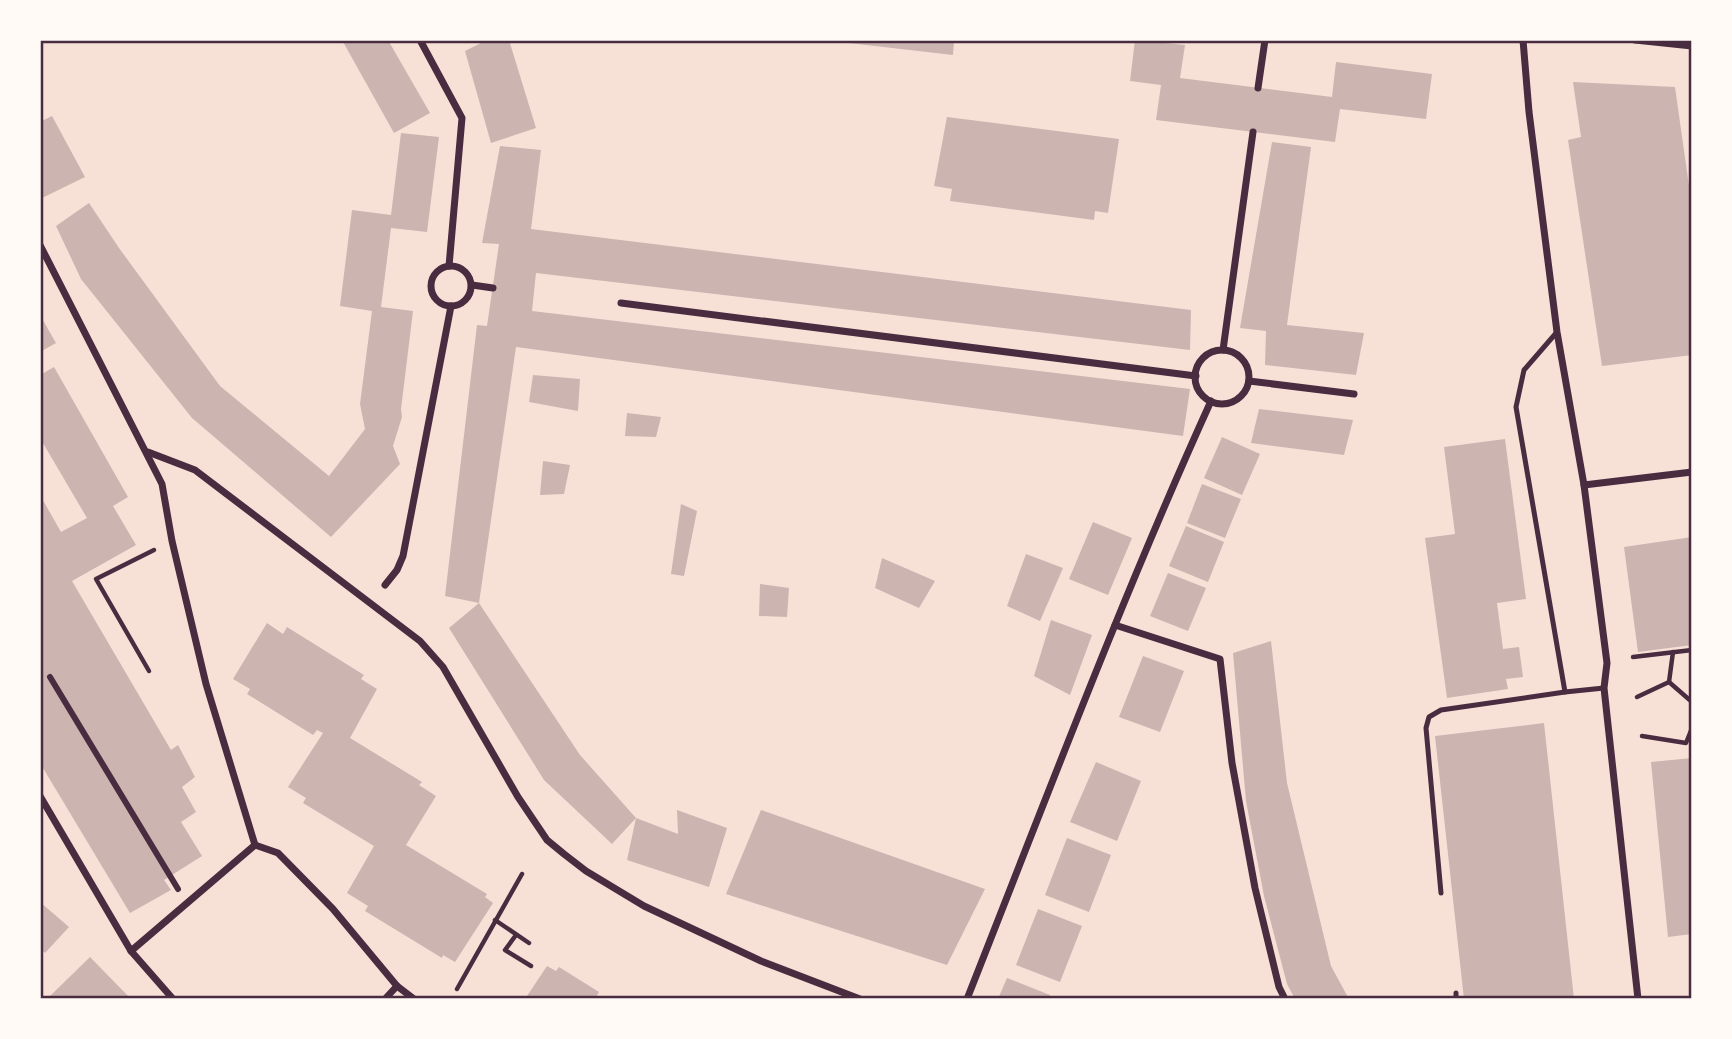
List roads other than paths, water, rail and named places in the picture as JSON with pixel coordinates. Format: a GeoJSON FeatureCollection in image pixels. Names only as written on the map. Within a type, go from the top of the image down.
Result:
{"type":"FeatureCollection","features":[{"type":"Feature","properties":{"kind":"street"},"geometry":{"type":"LineString","coordinates":[[420,40],[462,118],[449,266]]}},
{"type":"Feature","properties":{"kind":"street"},"geometry":{"type":"LineString","coordinates":[[1258,88],[1265,40]]}},
{"type":"Feature","properties":{"kind":"street"},"geometry":{"type":"LineString","coordinates":[[1523,40],[1529,112],[1557,332],[1584,485],[1608,663],[1604,688],[1638,999]]}},
{"type":"Feature","properties":{"kind":"street"},"geometry":{"type":"LineString","coordinates":[[1635,40],[1692,46]]}},
{"type":"Feature","properties":{"kind":"street"},"geometry":{"type":"LineString","coordinates":[[1223,350],[1252,132]]}},
{"type":"Feature","properties":{"kind":"street"},"geometry":{"type":"LineString","coordinates":[[40,245],[162,484],[172,541],[206,684],[255,845]]}},
{"type":"Feature","properties":{"kind":"street"},"geometry":{"type":"LineString","coordinates":[[455,266],[467,272],[472,285],[463,302],[451,306],[444,305],[434,297],[431,284],[437,272],[455,266]]}},
{"type":"Feature","properties":{"kind":"street"},"geometry":{"type":"LineString","coordinates":[[472,285],[493,288]]}},
{"type":"Feature","properties":{"kind":"street"},"geometry":{"type":"LineString","coordinates":[[621,303],[1196,376]]}},
{"type":"Feature","properties":{"kind":"street"},"geometry":{"type":"LineString","coordinates":[[385,585],[397,570],[403,556],[451,306]]}},
{"type":"Feature","properties":{"kind":"street"},"geometry":{"type":"LineString","coordinates":[[1223,350],[1242,358],[1247,365],[1249,381],[1241,396],[1219,403],[1210,401],[1200,391],[1196,376],[1205,356],[1223,350]]}},
{"type":"Feature","properties":{"kind":"street"},"geometry":{"type":"LineString","coordinates":[[1249,381],[1354,394]]}},
{"type":"Feature","properties":{"kind":"street"},"geometry":{"type":"LineString","coordinates":[[967,999],[1115,625],[1210,401]]}},
{"type":"Feature","properties":{"kind":"street"},"geometry":{"type":"LineString","coordinates":[[148,452],[195,470],[420,640],[443,667],[518,797],[547,840],[571,860],[644,906],[761,961],[860,999]]}},
{"type":"Feature","properties":{"kind":"street"},"geometry":{"type":"LineString","coordinates":[[1584,485],[1692,472]]}},
{"type":"Feature","properties":{"kind":"street"},"geometry":{"type":"LineString","coordinates":[[1115,625],[1220,659],[1232,763],[1255,888],[1279,987],[1285,999]]}},
{"type":"Feature","properties":{"kind":"street"},"geometry":{"type":"LineString","coordinates":[[50,677],[178,889]]}},
{"type":"Feature","properties":{"kind":"street"},"geometry":{"type":"LineString","coordinates":[[40,796],[131,951],[173,999]]}},
{"type":"Feature","properties":{"kind":"street"},"geometry":{"type":"LineString","coordinates":[[131,951],[255,845]]}},
{"type":"Feature","properties":{"kind":"street"},"geometry":{"type":"LineString","coordinates":[[255,845],[278,853],[333,909],[397,986],[414,999]]}},
{"type":"Feature","properties":{"kind":"street"},"geometry":{"type":"LineString","coordinates":[[385,999],[397,986]]}},
{"type":"Feature","properties":{"kind":"lane"},"geometry":{"type":"LineString","coordinates":[[1557,332],[1524,370],[1517,407],[1565,692]]}},
{"type":"Feature","properties":{"kind":"lane"},"geometry":{"type":"LineString","coordinates":[[1441,893],[1426,728],[1429,717],[1441,710],[1604,688]]}}]}
